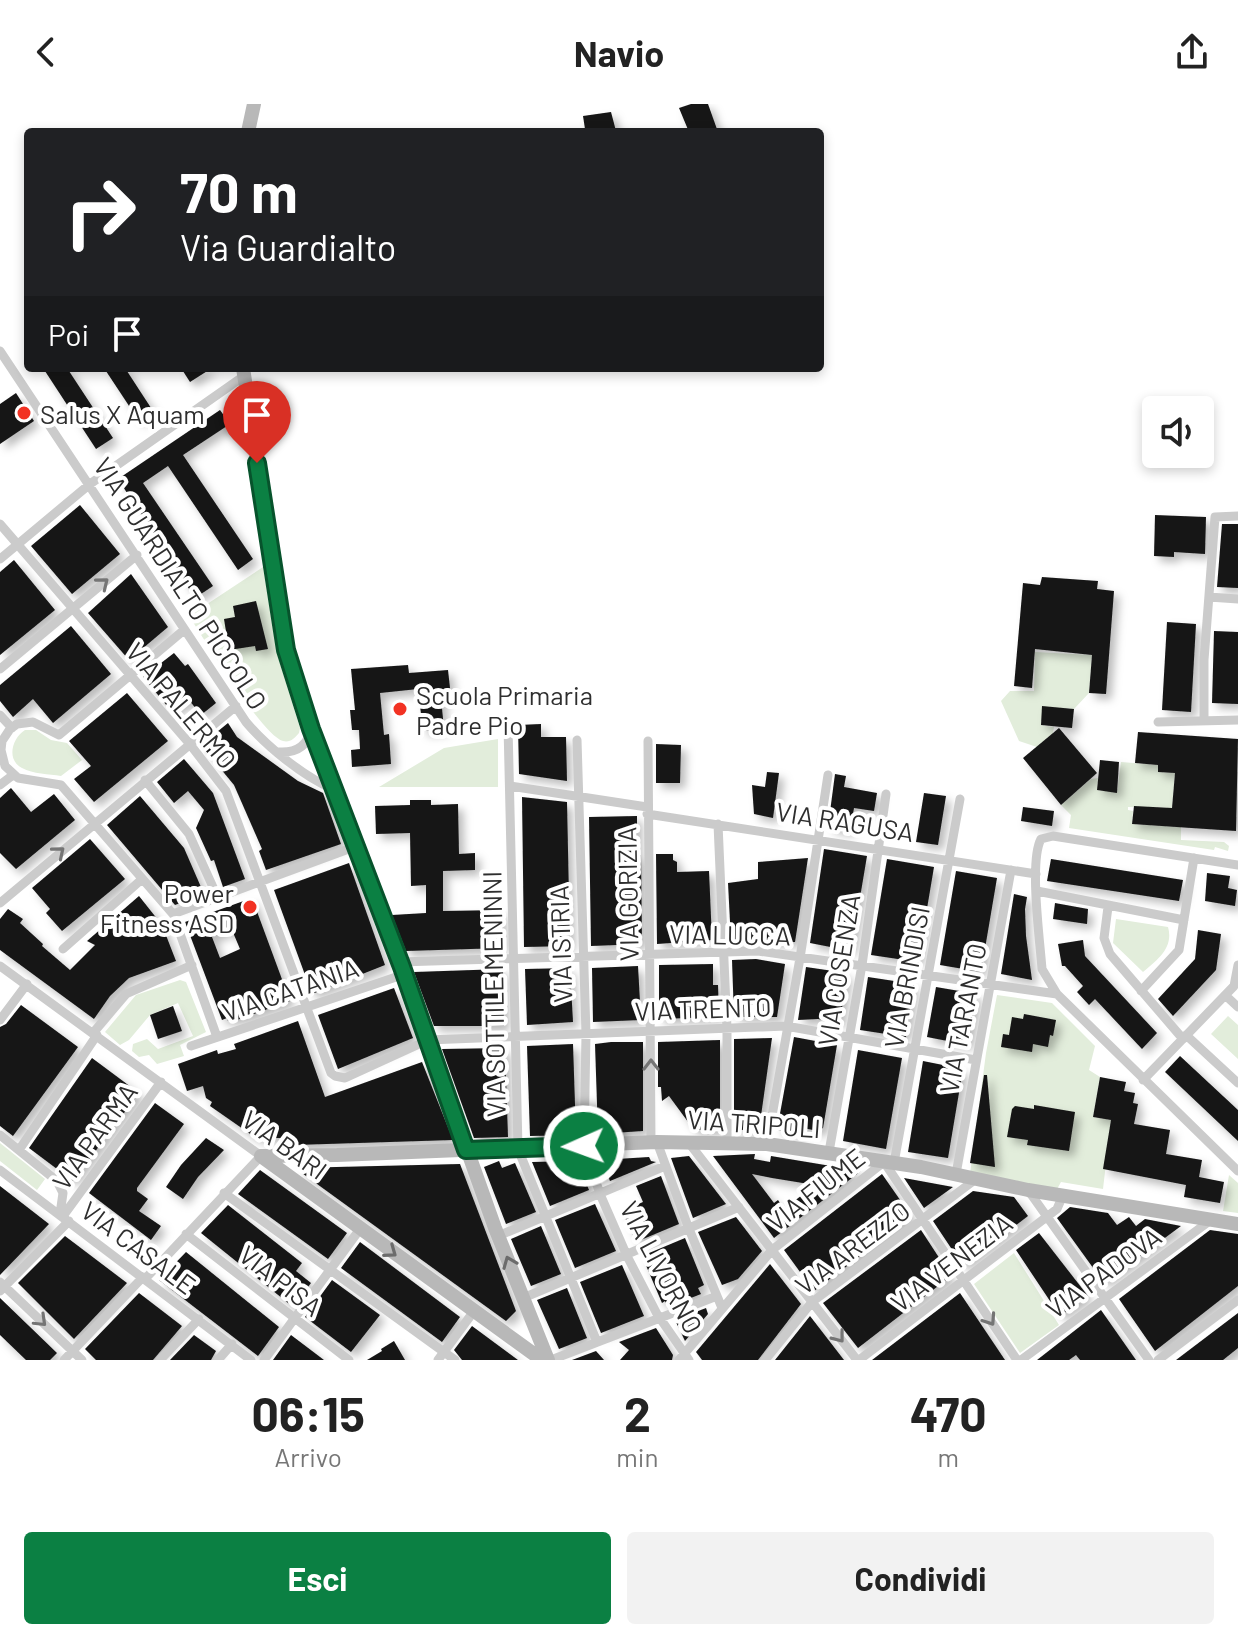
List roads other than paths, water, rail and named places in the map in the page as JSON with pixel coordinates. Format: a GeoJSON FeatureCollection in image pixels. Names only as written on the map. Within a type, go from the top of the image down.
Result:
{"type":"FeatureCollection","features":[{"type":"Feature","properties":{"kind":"street"},"geometry":{"type":"LineString","coordinates":[[249,128],[254,104]]}},
{"type":"Feature","properties":{"kind":"street","name":"VIA GUARDIALTO PICCOLO"},"geometry":{"type":"LineString","coordinates":[[0,351],[258,737],[333,789]]}},
{"type":"Feature","properties":{"kind":"street"},"geometry":{"type":"LineString","coordinates":[[0,559],[90,484],[244,372],[286,650],[354,847],[547,1360],[717,1296]]}},
{"type":"Feature","properties":{"kind":"street"},"geometry":{"type":"LineString","coordinates":[[1204,721],[1204,660],[1215,517],[1238,516]]}},
{"type":"Feature","properties":{"kind":"street","name":"VIA PALERMO"},"geometry":{"type":"LineString","coordinates":[[0,524],[189,743],[226,791],[331,1073],[345,1078],[428,1040]]}},
{"type":"Feature","properties":{"kind":"street"},"geometry":{"type":"LineString","coordinates":[[0,669],[137,555]]}},
{"type":"Feature","properties":{"kind":"street"},"geometry":{"type":"LineString","coordinates":[[1209,597],[1238,599]]}},
{"type":"Feature","properties":{"kind":"street"},"geometry":{"type":"LineString","coordinates":[[184,630],[59,735],[25,721],[12,728],[2,741],[1,750],[5,766],[13,775],[63,787],[173,914],[217,1037]]}},
{"type":"Feature","properties":{"kind":"street"},"geometry":{"type":"LineString","coordinates":[[0,903],[236,706]]}},
{"type":"Feature","properties":{"kind":"street"},"geometry":{"type":"LineString","coordinates":[[0,715],[12,728]]}},
{"type":"Feature","properties":{"kind":"street"},"geometry":{"type":"LineString","coordinates":[[1158,722],[1238,720]]}},
{"type":"Feature","properties":{"kind":"street","name":"VIA SOTTILE MENINNI"},"geometry":{"type":"LineString","coordinates":[[508,726],[518,1149],[597,1342]]}},
{"type":"Feature","properties":{"kind":"street"},"geometry":{"type":"LineString","coordinates":[[279,752],[290,753],[300,749],[311,729]]}},
{"type":"Feature","properties":{"kind":"street","name":"VIA ISTRIA"},"geometry":{"type":"LineString","coordinates":[[577,740],[586,1034],[584,1146]]}},
{"type":"Feature","properties":{"kind":"street","name":"VIA GORIZIA"},"geometry":{"type":"LineString","coordinates":[[648,741],[654,1142],[722,1308]]}},
{"type":"Feature","properties":{"kind":"street"},"geometry":{"type":"LineString","coordinates":[[0,785],[13,775]]}},
{"type":"Feature","properties":{"kind":"street"},"geometry":{"type":"LineString","coordinates":[[767,1144],[828,775]]}},
{"type":"Feature","properties":{"kind":"street"},"geometry":{"type":"LineString","coordinates":[[145,780],[189,834],[217,896]]}},
{"type":"Feature","properties":{"kind":"street","name":"VIA RAGUSA"},"geometry":{"type":"LineString","coordinates":[[510,786],[718,824],[1036,874]]}},
{"type":"Feature","properties":{"kind":"street","name":"VIA COSENZA"},"geometry":{"type":"LineString","coordinates":[[829,1152],[862,965],[886,794]]}},
{"type":"Feature","properties":{"kind":"street","name":"VIA BRINDISI"},"geometry":{"type":"LineString","coordinates":[[889,1163],[915,1049],[960,799]]}},
{"type":"Feature","properties":{"kind":"street"},"geometry":{"type":"LineString","coordinates":[[718,824],[727,1029],[727,1144]]}},
{"type":"Feature","properties":{"kind":"street"},"geometry":{"type":"LineString","coordinates":[[1238,865],[1053,836],[1041,839],[1037,846],[1036,874],[1042,969],[1057,994],[1238,1171]]}},
{"type":"Feature","properties":{"kind":"street"},"geometry":{"type":"LineString","coordinates":[[173,914],[354,847]]}},
{"type":"Feature","properties":{"kind":"street"},"geometry":{"type":"LineString","coordinates":[[1141,991],[1179,950],[1194,858]]}},
{"type":"Feature","properties":{"kind":"street","name":"VIA TARANTO"},"geometry":{"type":"LineString","coordinates":[[956,1174],[1011,870]]}},
{"type":"Feature","properties":{"kind":"street"},"geometry":{"type":"LineString","coordinates":[[63,949],[141,880]]}},
{"type":"Feature","properties":{"kind":"street"},"geometry":{"type":"LineString","coordinates":[[1037,891],[1184,920]]}},
{"type":"Feature","properties":{"kind":"street"},"geometry":{"type":"LineString","coordinates":[[1108,907],[1106,946],[1141,991],[1185,1037],[1238,1083]]}},
{"type":"Feature","properties":{"kind":"street","name":"VIA LUCCA"},"geometry":{"type":"LineString","coordinates":[[402,968],[515,959],[758,951],[1057,994]]}},
{"type":"Feature","properties":{"kind":"street"},"geometry":{"type":"LineString","coordinates":[[19,1150],[95,1034],[126,994],[192,965]]}},
{"type":"Feature","properties":{"kind":"street"},"geometry":{"type":"LineString","coordinates":[[1143,1080],[1234,986],[1238,965]]}},
{"type":"Feature","properties":{"kind":"street","name":"VIA BARI"},"geometry":{"type":"LineString","coordinates":[[0,966],[360,1229],[547,1360]]}},
{"type":"Feature","properties":{"kind":"street","name":"VIA CATANIA"},"geometry":{"type":"LineString","coordinates":[[191,1046],[402,968]]}},
{"type":"Feature","properties":{"kind":"street"},"geometry":{"type":"LineString","coordinates":[[0,1020],[27,984]]}},
{"type":"Feature","properties":{"kind":"street"},"geometry":{"type":"LineString","coordinates":[[1225,995],[1238,1007]]}},
{"type":"Feature","properties":{"kind":"street","name":"VIA TRENTO"},"geometry":{"type":"LineString","coordinates":[[428,1040],[786,1026],[976,1060]]}},
{"type":"Feature","properties":{"kind":"street","name":"VIA PARMA"},"geometry":{"type":"LineString","coordinates":[[2,1287],[64,1217],[161,1082]]}},
{"type":"Feature","properties":{"kind":"street"},"geometry":{"type":"LineString","coordinates":[[0,1135],[52,1176],[60,1186],[64,1217]]}},
{"type":"Feature","properties":{"kind":"street","name":"VIA TRIPOLI"},"geometry":{"type":"LineString","coordinates":[[261,1156],[654,1142],[767,1144],[829,1152],[1028,1190],[1238,1224]]}},
{"type":"Feature","properties":{"kind":"street"},"geometry":{"type":"LineString","coordinates":[[689,1143],[858,1360]]}},
{"type":"Feature","properties":{"kind":"street","name":"VIA LIVORNO"},"geometry":{"type":"LineString","coordinates":[[584,1146],[600,1194],[627,1256],[684,1358]]}},
{"type":"Feature","properties":{"kind":"street"},"geometry":{"type":"LineString","coordinates":[[64,1360],[261,1156]]}},
{"type":"Feature","properties":{"kind":"street"},"geometry":{"type":"LineString","coordinates":[[889,1163],[923,1220],[1019,1360]]}},
{"type":"Feature","properties":{"kind":"street","name":"VIA FIUME"},"geometry":{"type":"LineString","coordinates":[[684,1358],[772,1250],[889,1163]]}},
{"type":"Feature","properties":{"kind":"street"},"geometry":{"type":"LineString","coordinates":[[498,1236],[665,1166]]}},
{"type":"Feature","properties":{"kind":"street","name":"VIA CASALE"},"geometry":{"type":"LineString","coordinates":[[3,1177],[64,1217],[251,1360]]}},
{"type":"Feature","properties":{"kind":"street","name":"VIA AREZZO"},"geometry":{"type":"LineString","coordinates":[[765,1360],[812,1302],[976,1179]]}},
{"type":"Feature","properties":{"kind":"street"},"geometry":{"type":"LineString","coordinates":[[1028,1190],[1149,1360]]}},
{"type":"Feature","properties":{"kind":"street"},"geometry":{"type":"LineString","coordinates":[[224,1193],[330,1269],[441,1356],[455,1360]]}},
{"type":"Feature","properties":{"kind":"street","name":"VIA VENEZIA"},"geometry":{"type":"LineString","coordinates":[[858,1360],[1057,1209],[1063,1195]]}},
{"type":"Feature","properties":{"kind":"street"},"geometry":{"type":"LineString","coordinates":[[523,1298],[739,1207]]}},
{"type":"Feature","properties":{"kind":"street","name":"VIA PADOVA"},"geometry":{"type":"LineString","coordinates":[[1019,1360],[1211,1220]]}},
{"type":"Feature","properties":{"kind":"street"},"geometry":{"type":"LineString","coordinates":[[264,1360],[360,1229]]}},
{"type":"Feature","properties":{"kind":"street","name":"VIA PISA"},"geometry":{"type":"LineString","coordinates":[[186,1234],[349,1360]]}},
{"type":"Feature","properties":{"kind":"street"},"geometry":{"type":"LineString","coordinates":[[2,1287],[82,1360]]}},
{"type":"Feature","properties":{"kind":"street"},"geometry":{"type":"LineString","coordinates":[[1158,1360],[1238,1300]]}},
{"type":"Feature","properties":{"kind":"street"},"geometry":{"type":"LineString","coordinates":[[441,1356],[474,1311]]}},
{"type":"Feature","properties":{"kind":"street"},"geometry":{"type":"LineString","coordinates":[[160,1360],[199,1319]]}},
{"type":"Feature","properties":{"kind":"street"},"geometry":{"type":"LineString","coordinates":[[218,1360],[232,1344]]}},
{"type":"Feature","properties":{"kind":"place","name":"Salus X Aquam"},"geometry":{"type":"Point","coordinates":[24,413]}},
{"type":"Feature","properties":{"kind":"place","name":"Scuola Primaria Padre Pio"},"geometry":{"type":"Point","coordinates":[400,709]}},
{"type":"Feature","properties":{"kind":"place","name":"Power Fitness ASD"},"geometry":{"type":"Point","coordinates":[250,907]}}]}
